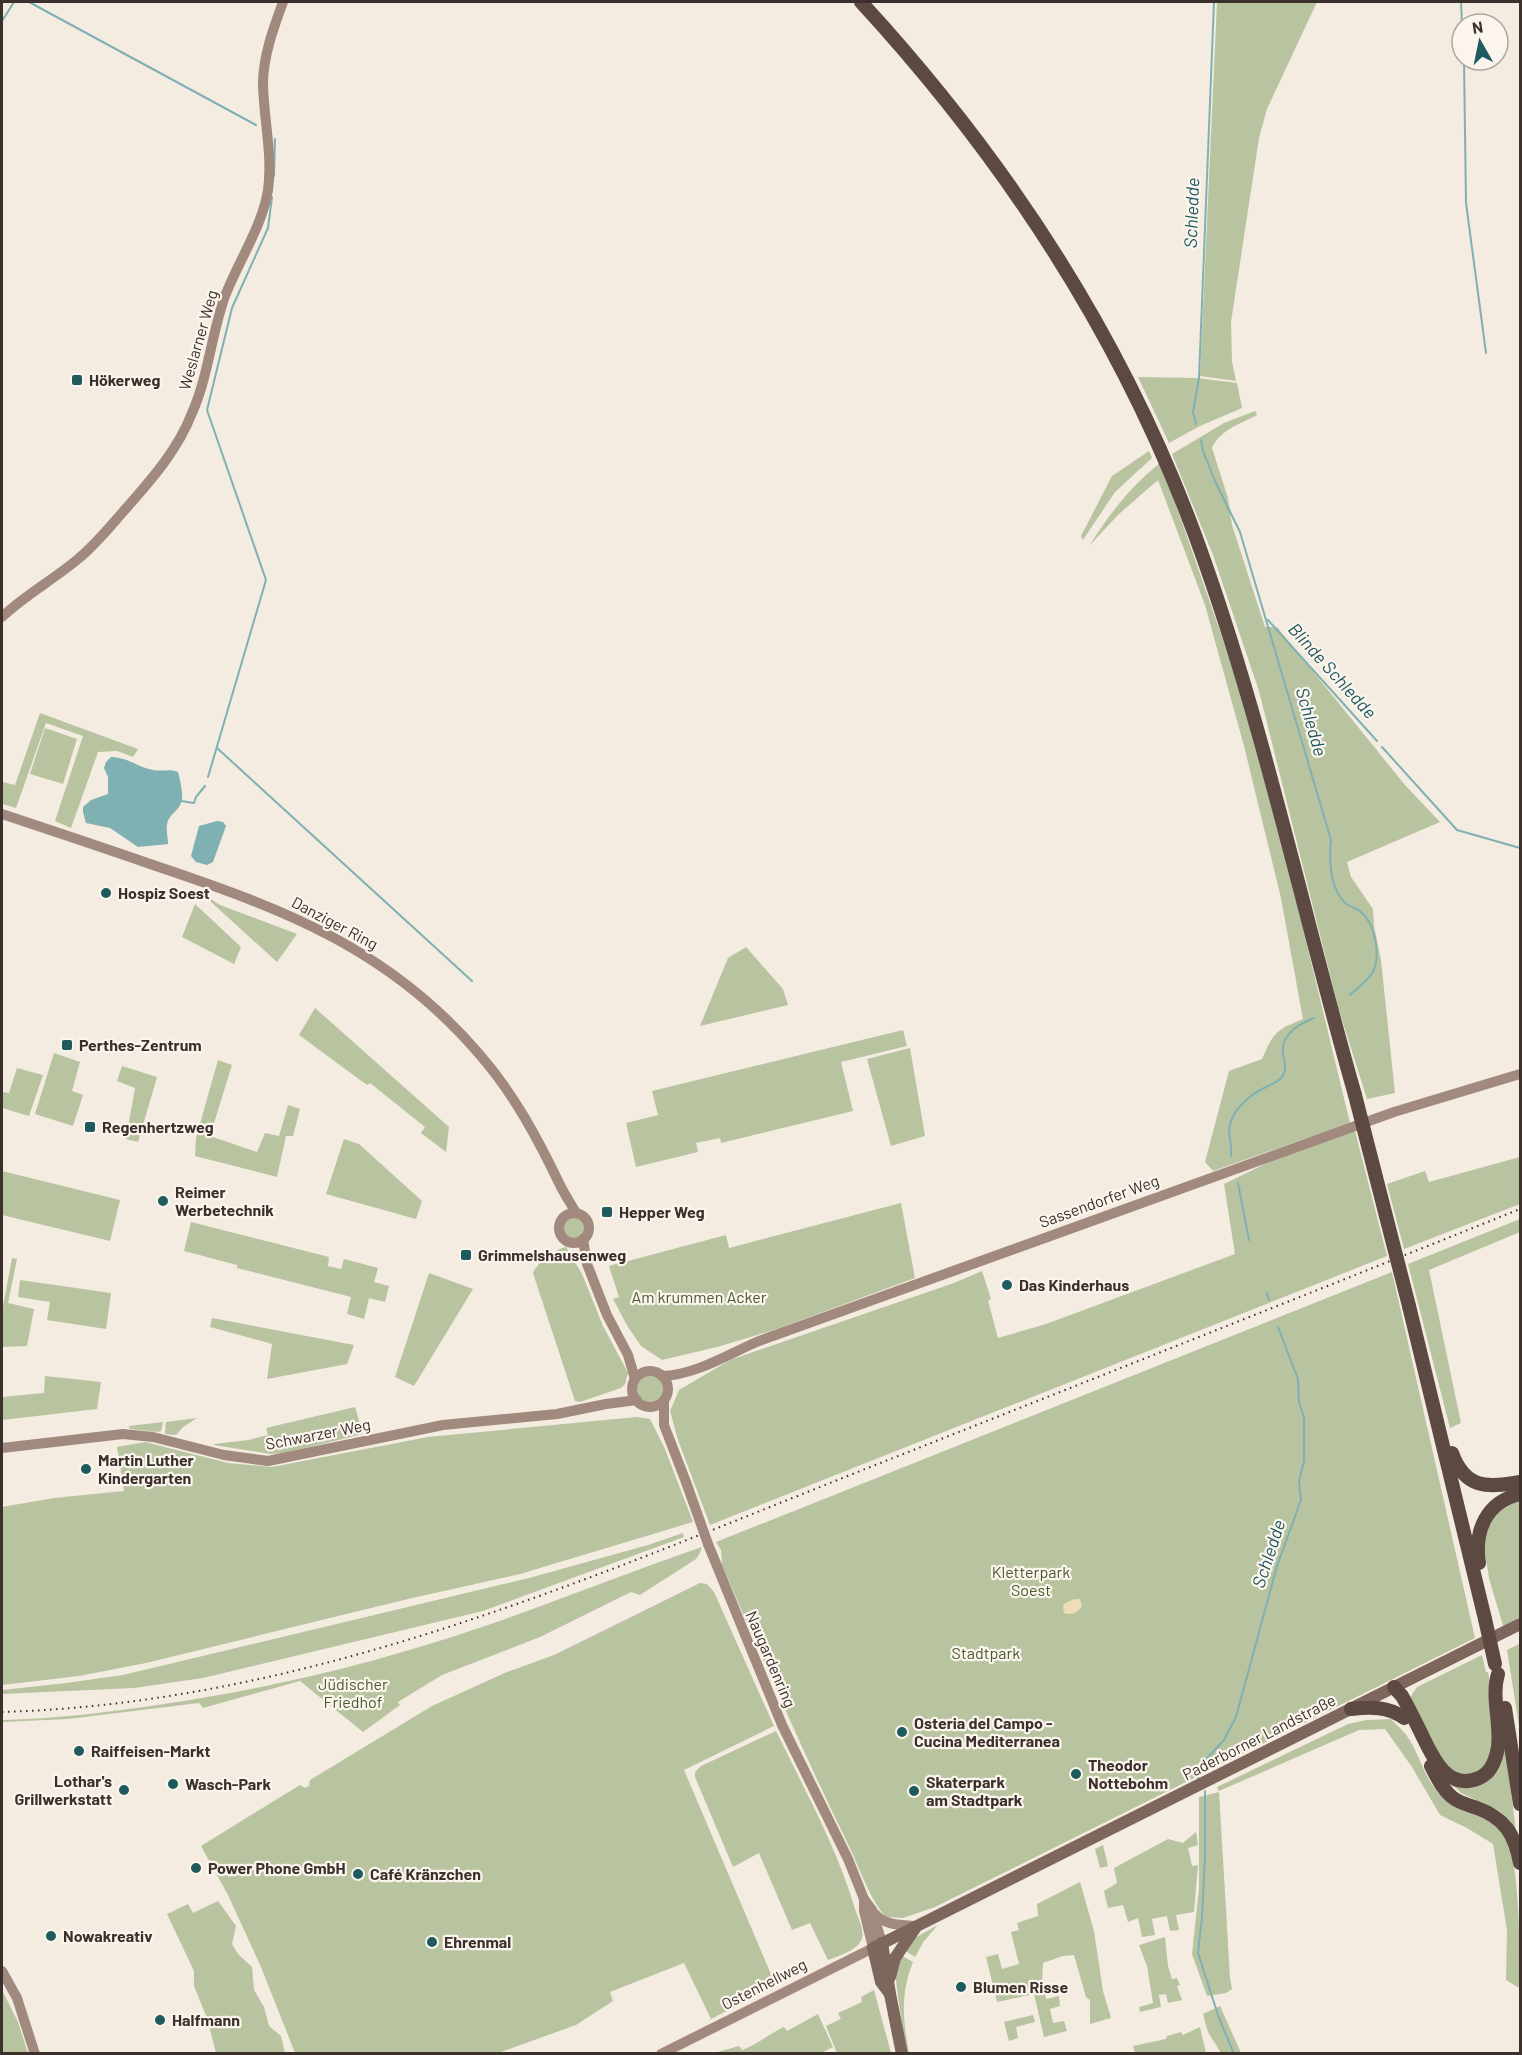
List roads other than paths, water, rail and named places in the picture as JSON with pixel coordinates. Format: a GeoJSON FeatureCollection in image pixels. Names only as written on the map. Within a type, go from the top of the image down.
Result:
{"type":"FeatureCollection","features":[{"type":"Feature","properties":{"kind":"highway"},"geometry":{"type":"LineString","coordinates":[[861,2],[940,91],[980,142],[1041,230],[1113,354],[1159,447],[1204,559],[1247,694],[1409,1306],[1485,1619],[1521,1804]]}},
{"type":"Feature","properties":{"kind":"highway"},"geometry":{"type":"LineString","coordinates":[[1433,1403],[1439,1408],[1453,1456],[1463,1474],[1474,1482],[1485,1485],[1497,1486],[1521,1482]]}},
{"type":"Feature","properties":{"kind":"highway"},"geometry":{"type":"LineString","coordinates":[[1480,1598],[1482,1582],[1477,1547],[1480,1529],[1488,1514],[1496,1506],[1505,1499],[1521,1494]]}},
{"type":"Feature","properties":{"kind":"highway"},"geometry":{"type":"LineString","coordinates":[[1394,1687],[1402,1696],[1440,1769],[1453,1778],[1467,1781],[1487,1773],[1496,1755],[1499,1722],[1494,1688],[1496,1669]]}},
{"type":"Feature","properties":{"kind":"highway"},"geometry":{"type":"LineString","coordinates":[[1394,1687],[1393,1699],[1445,1789],[1459,1802],[1492,1814],[1503,1822],[1514,1837],[1521,1863]]}},
{"type":"Feature","properties":{"kind":"highway"},"geometry":{"type":"LineString","coordinates":[[1351,1709],[1369,1707],[1385,1709],[1404,1718]]}},
{"type":"Feature","properties":{"kind":"main road","name":"Weslarner Weg"},"geometry":{"type":"LineString","coordinates":[[2,617],[51,581],[93,545],[165,462],[193,413],[224,299],[261,215],[266,196],[270,154],[263,80],[267,53],[283,2]]}},
{"type":"Feature","properties":{"kind":"main road","name":"Danziger Ring"},"geometry":{"type":"LineString","coordinates":[[2,814],[275,908],[332,935],[380,964],[425,1000],[480,1054],[531,1126],[561,1187],[570,1215]]}},
{"type":"Feature","properties":{"kind":"main road","name":"Sassendorfer Weg"},"geometry":{"type":"LineString","coordinates":[[662,1376],[693,1370],[759,1341],[1395,1112],[1521,1074]]}},
{"type":"Feature","properties":{"kind":"main road"},"geometry":{"type":"LineString","coordinates":[[570,1215],[581,1215],[588,1223],[589,1229],[578,1241],[562,1237],[560,1232],[561,1221],[570,1215]]}},
{"type":"Feature","properties":{"kind":"main road"},"geometry":{"type":"LineString","coordinates":[[578,1241],[607,1315],[628,1355],[637,1400],[641,1404],[651,1406],[664,1400],[668,1388],[662,1376],[656,1372],[641,1373],[634,1383]]}},
{"type":"Feature","properties":{"kind":"main road"},"geometry":{"type":"LineString","coordinates":[[628,1355],[649,1371]]}},
{"type":"Feature","properties":{"kind":"main road","name":"Sassendorfer Weg"},"geometry":{"type":"LineString","coordinates":[[668,1388],[693,1370]]}},
{"type":"Feature","properties":{"kind":"main road","name":"Schwarzer Weg"},"geometry":{"type":"LineString","coordinates":[[606,1404],[623,1395],[634,1383]]}},
{"type":"Feature","properties":{"kind":"main road","name":"Schwarzer Weg"},"geometry":{"type":"LineString","coordinates":[[2,1448],[123,1434],[153,1437],[224,1455],[268,1461],[286,1459],[412,1430],[557,1414],[637,1400]]}},
{"type":"Feature","properties":{"kind":"main road","name":"Naugardenring"},"geometry":{"type":"LineString","coordinates":[[664,1400],[664,1425]]}},
{"type":"Feature","properties":{"kind":"main road","name":"Naugardenring"},"geometry":{"type":"LineString","coordinates":[[651,1406],[664,1425],[708,1544],[782,1725],[848,1859],[864,1899],[872,1910],[878,1946]]}},
{"type":"Feature","properties":{"kind":"main road","name":"Paderborner Landstraße"},"geometry":{"type":"LineString","coordinates":[[878,1946],[1521,1624]]}},
{"type":"Feature","properties":{"kind":"main road","name":"Naugardenring"},"geometry":{"type":"LineString","coordinates":[[864,1899],[864,1911],[878,1946]]}},
{"type":"Feature","properties":{"kind":"main road"},"geometry":{"type":"LineString","coordinates":[[872,1910],[889,1924],[917,1926]]}},
{"type":"Feature","properties":{"kind":"main road"},"geometry":{"type":"LineString","coordinates":[[889,1979],[895,1958],[917,1926]]}},
{"type":"Feature","properties":{"kind":"main road"},"geometry":{"type":"LineString","coordinates":[[878,1946],[889,1979],[902,2054]]}},
{"type":"Feature","properties":{"kind":"main road"},"geometry":{"type":"LineString","coordinates":[[878,1946],[881,1982],[890,1994]]}},
{"type":"Feature","properties":{"kind":"main road","name":"Ostenhellweg"},"geometry":{"type":"LineString","coordinates":[[661,2054],[878,1946]]}},
{"type":"Feature","properties":{"kind":"main road"},"geometry":{"type":"LineString","coordinates":[[2,1971],[17,1998],[35,2054]]}},
{"type":"Feature","properties":{"kind":"water"},"geometry":{"type":"Polygon","coordinates":[[[111,757],[153,770],[178,772],[182,798],[168,822],[168,844],[138,847],[110,828],[86,823],[83,807],[91,800],[108,794],[108,777],[104,768],[111,757]]]}},
{"type":"Feature","properties":{"kind":"water"},"geometry":{"type":"Polygon","coordinates":[[[217,821],[223,822],[226,826],[213,862],[207,865],[196,862],[191,856],[199,826],[217,821]]]}},
{"type":"Feature","properties":{"kind":"waterway"},"geometry":{"type":"LineString","coordinates":[[2,21],[14,2]]}},
{"type":"Feature","properties":{"kind":"waterway"},"geometry":{"type":"LineString","coordinates":[[29,2],[256,125]]}},
{"type":"Feature","properties":{"kind":"waterway","name":"Schledde"},"geometry":{"type":"LineString","coordinates":[[1196,424],[1193,412],[1199,378],[1214,2]]}},
{"type":"Feature","properties":{"kind":"waterway"},"geometry":{"type":"LineString","coordinates":[[1461,2],[1461,12]]}},
{"type":"Feature","properties":{"kind":"waterway"},"geometry":{"type":"LineString","coordinates":[[1464,72],[1466,203],[1486,353]]}},
{"type":"Feature","properties":{"kind":"waterway"},"geometry":{"type":"LineString","coordinates":[[274,176],[275,139]]}},
{"type":"Feature","properties":{"kind":"waterway"},"geometry":{"type":"LineString","coordinates":[[208,777],[266,580],[207,410],[232,308],[268,228],[272,197]]}},
{"type":"Feature","properties":{"kind":"waterway","name":"Schledde"},"geometry":{"type":"LineString","coordinates":[[1201,440],[1215,481],[1240,532],[1331,840],[1330,864],[1335,888],[1346,904],[1365,916],[1373,931],[1376,948],[1373,972],[1350,995]]}},
{"type":"Feature","properties":{"kind":"waterway","name":"Blinde Schledde"},"geometry":{"type":"LineString","coordinates":[[1268,620],[1377,741]]}},
{"type":"Feature","properties":{"kind":"waterway","name":"Blinde Schledde"},"geometry":{"type":"LineString","coordinates":[[1382,747],[1457,830],[1520,848]]}},
{"type":"Feature","properties":{"kind":"waterway"},"geometry":{"type":"LineString","coordinates":[[217,748],[472,981]]}},
{"type":"Feature","properties":{"kind":"waterway"},"geometry":{"type":"LineString","coordinates":[[181,801],[194,803],[205,786]]}},
{"type":"Feature","properties":{"kind":"waterway","name":"Schledde"},"geometry":{"type":"LineString","coordinates":[[1231,1156],[1229,1132],[1236,1111],[1253,1095],[1281,1078],[1285,1068],[1284,1041],[1302,1023],[1314,1018]]}},
{"type":"Feature","properties":{"kind":"waterway","name":"Schledde"},"geometry":{"type":"LineString","coordinates":[[1238,1183],[1249,1240]]}},
{"type":"Feature","properties":{"kind":"waterway","name":"Schledde"},"geometry":{"type":"LineString","coordinates":[[1267,1293],[1269,1300]]}},
{"type":"Feature","properties":{"kind":"waterway","name":"Schledde"},"geometry":{"type":"LineString","coordinates":[[1198,1778],[1198,1768],[1224,1740],[1236,1717],[1277,1566],[1301,1500],[1299,1481],[1304,1461],[1304,1417],[1299,1403],[1298,1379],[1278,1327]]}},
{"type":"Feature","properties":{"kind":"waterway","name":"Schledde"},"geometry":{"type":"LineString","coordinates":[[1205,1791],[1205,1856],[1198,1953],[1219,2018],[1234,2054]]}},
{"type":"Feature","properties":{"kind":"railway"},"geometry":{"type":"LineString","coordinates":[[2,1712],[113,1704],[221,1687],[328,1662],[433,1632],[537,1597],[640,1558],[1520,1209]]}},
{"type":"Feature","properties":{"kind":"place","name":"Hökerweg"},"geometry":{"type":"Point","coordinates":[77,380]}},
{"type":"Feature","properties":{"kind":"place","name":"Hospiz Soest"},"geometry":{"type":"Point","coordinates":[106,893]}},
{"type":"Feature","properties":{"kind":"place","name":"Perthes-Zentrum"},"geometry":{"type":"Point","coordinates":[67,1045]}},
{"type":"Feature","properties":{"kind":"place","name":"Regenhertzweg"},"geometry":{"type":"Point","coordinates":[90,1127]}},
{"type":"Feature","properties":{"kind":"place","name":"Reimer Werbetechnik"},"geometry":{"type":"Point","coordinates":[163,1201]}},
{"type":"Feature","properties":{"kind":"place","name":"Hepper Weg"},"geometry":{"type":"Point","coordinates":[607,1212]}},
{"type":"Feature","properties":{"kind":"place","name":"Grimmelshausenweg"},"geometry":{"type":"Point","coordinates":[466,1255]}},
{"type":"Feature","properties":{"kind":"place","name":"Das Kinderhaus"},"geometry":{"type":"Point","coordinates":[1007,1285]}},
{"type":"Feature","properties":{"kind":"place","name":"Martin Luther Kindergarten"},"geometry":{"type":"Point","coordinates":[86,1469]}},
{"type":"Feature","properties":{"kind":"place","name":"Osteria del Campo - Cucina Mediterranea"},"geometry":{"type":"Point","coordinates":[902,1732]}},
{"type":"Feature","properties":{"kind":"place","name":"Raiffeisen-Markt"},"geometry":{"type":"Point","coordinates":[79,1751]}},
{"type":"Feature","properties":{"kind":"place","name":"Theodor Nottebohm"},"geometry":{"type":"Point","coordinates":[1076,1774]}},
{"type":"Feature","properties":{"kind":"place","name":"Wasch-Park"},"geometry":{"type":"Point","coordinates":[173,1784]}},
{"type":"Feature","properties":{"kind":"place","name":"Lothar's Grillwerkstatt"},"geometry":{"type":"Point","coordinates":[124,1790]}},
{"type":"Feature","properties":{"kind":"place","name":"Skaterpark am Stadtpark"},"geometry":{"type":"Point","coordinates":[914,1791]}},
{"type":"Feature","properties":{"kind":"place","name":"Power Phone GmbH"},"geometry":{"type":"Point","coordinates":[196,1868]}},
{"type":"Feature","properties":{"kind":"place","name":"Café Kränzchen"},"geometry":{"type":"Point","coordinates":[358,1874]}},
{"type":"Feature","properties":{"kind":"place","name":"Nowakreativ"},"geometry":{"type":"Point","coordinates":[51,1936]}},
{"type":"Feature","properties":{"kind":"place","name":"Ehrenmal"},"geometry":{"type":"Point","coordinates":[432,1942]}},
{"type":"Feature","properties":{"kind":"place","name":"Blumen Risse"},"geometry":{"type":"Point","coordinates":[961,1987]}},
{"type":"Feature","properties":{"kind":"place","name":"Halfmann"},"geometry":{"type":"Point","coordinates":[160,2020]}},
{"type":"Feature","properties":{"kind":"park label","name":"Am krummen Acker"},"geometry":{"type":"Point","coordinates":[699,1297]}},
{"type":"Feature","properties":{"kind":"park label","name":"Kletterpark Soest"},"geometry":{"type":"Point","coordinates":[1031,1581]}},
{"type":"Feature","properties":{"kind":"park label","name":"Stadtpark"},"geometry":{"type":"Point","coordinates":[986,1653]}},
{"type":"Feature","properties":{"kind":"park label","name":"Jüdischer Friedhof"},"geometry":{"type":"Point","coordinates":[353,1693]}}]}
